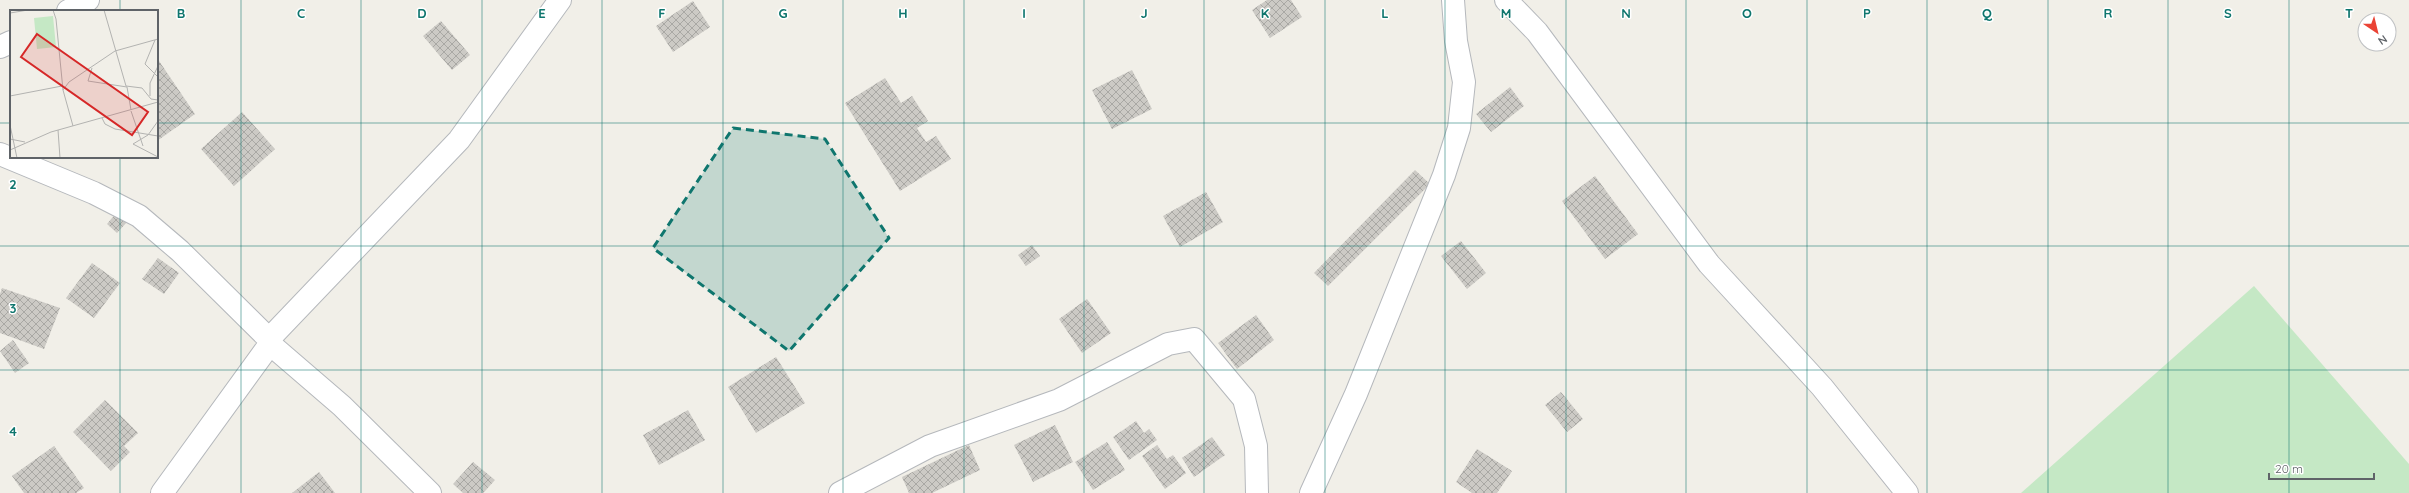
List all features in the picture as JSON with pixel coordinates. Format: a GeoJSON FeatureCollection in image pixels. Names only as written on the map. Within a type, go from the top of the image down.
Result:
{"type":"FeatureCollection","features":[{"type":"Feature","properties":{"kind":"street"},"geometry":{"type":"LineString","coordinates":[[70,10],[88,0]]}},
{"type":"Feature","properties":{"kind":"street"},"geometry":{"type":"LineString","coordinates":[[162,493],[270,342],[459,140],[560,0]]}},
{"type":"Feature","properties":{"kind":"street"},"geometry":{"type":"LineString","coordinates":[[1311,493],[1356,394],[1444,175],[1459,128],[1464,82],[1456,41],[1453,0]]}},
{"type":"Feature","properties":{"kind":"street"},"geometry":{"type":"LineString","coordinates":[[1512,2],[1537,32],[1709,264],[1822,387],[1907,493]]}},
{"type":"Feature","properties":{"kind":"street"},"geometry":{"type":"LineString","coordinates":[[0,48],[10,43]]}},
{"type":"Feature","properties":{"kind":"street"},"geometry":{"type":"LineString","coordinates":[[0,154],[94,193],[139,216],[185,256],[270,342],[342,406],[430,493]]}},
{"type":"Feature","properties":{"kind":"street"},"geometry":{"type":"LineString","coordinates":[[840,493],[930,446],[1058,400],[1168,344],[1194,339],[1244,399],[1256,446],[1257,493]]}},
{"type":"Feature","properties":{"kind":"highlighted area"},"geometry":{"type":"Polygon","coordinates":[[[733,128],[825,139],[889,238],[789,351],[653,248],[733,128]]]}},
{"type":"Feature","properties":{"kind":"green space"},"geometry":{"type":"Polygon","coordinates":[[[2254,286],[2409,464],[2409,493],[2021,493],[2254,286]]]}},
{"type":"Feature","properties":{"kind":"building"},"geometry":{"type":"Polygon","coordinates":[[[1267,0],[1291,0],[1302,17],[1270,38],[1252,10],[1267,0]]]}},
{"type":"Feature","properties":{"kind":"building"},"geometry":{"type":"Polygon","coordinates":[[[693,1],[710,27],[673,52],[656,26],[693,1]]]}},
{"type":"Feature","properties":{"kind":"building"},"geometry":{"type":"Polygon","coordinates":[[[441,21],[470,55],[452,70],[423,36],[441,21]]]}},
{"type":"Feature","properties":{"kind":"building"},"geometry":{"type":"Polygon","coordinates":[[[158,59],[195,114],[158,140],[158,59]]]}},
{"type":"Feature","properties":{"kind":"building"},"geometry":{"type":"Polygon","coordinates":[[[1132,70],[1152,109],[1112,129],[1092,90],[1132,70]]]}},
{"type":"Feature","properties":{"kind":"building"},"geometry":{"type":"Polygon","coordinates":[[[885,78],[901,103],[912,96],[928,121],[917,128],[926,142],[936,136],[951,159],[900,191],[845,103],[885,78]]]}},
{"type":"Feature","properties":{"kind":"building"},"geometry":{"type":"Polygon","coordinates":[[[1510,87],[1524,106],[1491,132],[1476,114],[1510,87]]]}},
{"type":"Feature","properties":{"kind":"building"},"geometry":{"type":"Polygon","coordinates":[[[242,112],[275,149],[234,186],[201,149],[242,112]]]}},
{"type":"Feature","properties":{"kind":"building"},"geometry":{"type":"Polygon","coordinates":[[[1415,170],[1430,184],[1328,286],[1314,273],[1415,170]]]}},
{"type":"Feature","properties":{"kind":"building"},"geometry":{"type":"Polygon","coordinates":[[[1595,176],[1638,234],[1605,259],[1562,201],[1595,176]]]}},
{"type":"Feature","properties":{"kind":"building"},"geometry":{"type":"Polygon","coordinates":[[[1206,192],[1223,222],[1180,247],[1163,216],[1206,192]]]}},
{"type":"Feature","properties":{"kind":"building"},"geometry":{"type":"Polygon","coordinates":[[[116,213],[127,222],[117,233],[107,224],[116,213]]]}},
{"type":"Feature","properties":{"kind":"building"},"geometry":{"type":"Polygon","coordinates":[[[1461,241],[1486,273],[1467,289],[1441,256],[1461,241]]]}},
{"type":"Feature","properties":{"kind":"building"},"geometry":{"type":"Polygon","coordinates":[[[1032,245],[1040,256],[1026,266],[1018,255],[1032,245]]]}},
{"type":"Feature","properties":{"kind":"building"},"geometry":{"type":"Polygon","coordinates":[[[158,258],[179,273],[164,294],[142,279],[158,258]]]}},
{"type":"Feature","properties":{"kind":"building"},"geometry":{"type":"Polygon","coordinates":[[[92,263],[120,283],[94,318],[66,298],[92,263]]]}},
{"type":"Feature","properties":{"kind":"building"},"geometry":{"type":"Polygon","coordinates":[[[2,288],[60,308],[44,349],[0,333],[0,294],[2,288]]]}},
{"type":"Feature","properties":{"kind":"building"},"geometry":{"type":"Polygon","coordinates":[[[1087,299],[1111,333],[1082,353],[1059,319],[1087,299]]]}},
{"type":"Feature","properties":{"kind":"building"},"geometry":{"type":"Polygon","coordinates":[[[1256,315],[1274,340],[1237,369],[1218,343],[1256,315]]]}},
{"type":"Feature","properties":{"kind":"building"},"geometry":{"type":"Polygon","coordinates":[[[13,340],[29,363],[15,373],[0,351],[13,340]]]}},
{"type":"Feature","properties":{"kind":"building"},"geometry":{"type":"Polygon","coordinates":[[[776,357],[805,403],[756,433],[728,387],[776,357]]]}},
{"type":"Feature","properties":{"kind":"building"},"geometry":{"type":"Polygon","coordinates":[[[1561,392],[1583,419],[1567,432],[1545,405],[1561,392]]]}},
{"type":"Feature","properties":{"kind":"building"},"geometry":{"type":"Polygon","coordinates":[[[105,400],[138,433],[124,446],[130,452],[111,471],[73,432],[105,400]]]}},
{"type":"Feature","properties":{"kind":"building"},"geometry":{"type":"Polygon","coordinates":[[[688,410],[705,440],[659,465],[643,435],[688,410]]]}},
{"type":"Feature","properties":{"kind":"building"},"geometry":{"type":"Polygon","coordinates":[[[1136,421],[1144,433],[1149,429],[1157,440],[1129,460],[1113,437],[1136,421]]]}},
{"type":"Feature","properties":{"kind":"building"},"geometry":{"type":"Polygon","coordinates":[[[1055,425],[1073,462],[1033,482],[1014,445],[1055,425]]]}},
{"type":"Feature","properties":{"kind":"building"},"geometry":{"type":"Polygon","coordinates":[[[1212,437],[1225,455],[1194,477],[1182,458],[1212,437]]]}},
{"type":"Feature","properties":{"kind":"building"},"geometry":{"type":"Polygon","coordinates":[[[1107,442],[1125,470],[1093,490],[1075,462],[1107,442]]]}},
{"type":"Feature","properties":{"kind":"building"},"geometry":{"type":"Polygon","coordinates":[[[969,445],[980,470],[932,493],[909,493],[902,477],[969,445]]]}},
{"type":"Feature","properties":{"kind":"building"},"geometry":{"type":"Polygon","coordinates":[[[1157,445],[1167,459],[1173,455],[1186,473],[1165,489],[1142,456],[1157,445]]]}},
{"type":"Feature","properties":{"kind":"building"},"geometry":{"type":"Polygon","coordinates":[[[54,446],[84,488],[76,493],[24,493],[12,476],[54,446]]]}},
{"type":"Feature","properties":{"kind":"building"},"geometry":{"type":"Polygon","coordinates":[[[1477,449],[1512,471],[1497,493],[1472,493],[1456,482],[1477,449]]]}},
{"type":"Feature","properties":{"kind":"building"},"geometry":{"type":"Polygon","coordinates":[[[473,462],[495,480],[483,493],[463,493],[453,484],[473,462]]]}},
{"type":"Feature","properties":{"kind":"building"},"geometry":{"type":"Polygon","coordinates":[[[319,472],[335,493],[292,493],[319,472]]]}}]}
